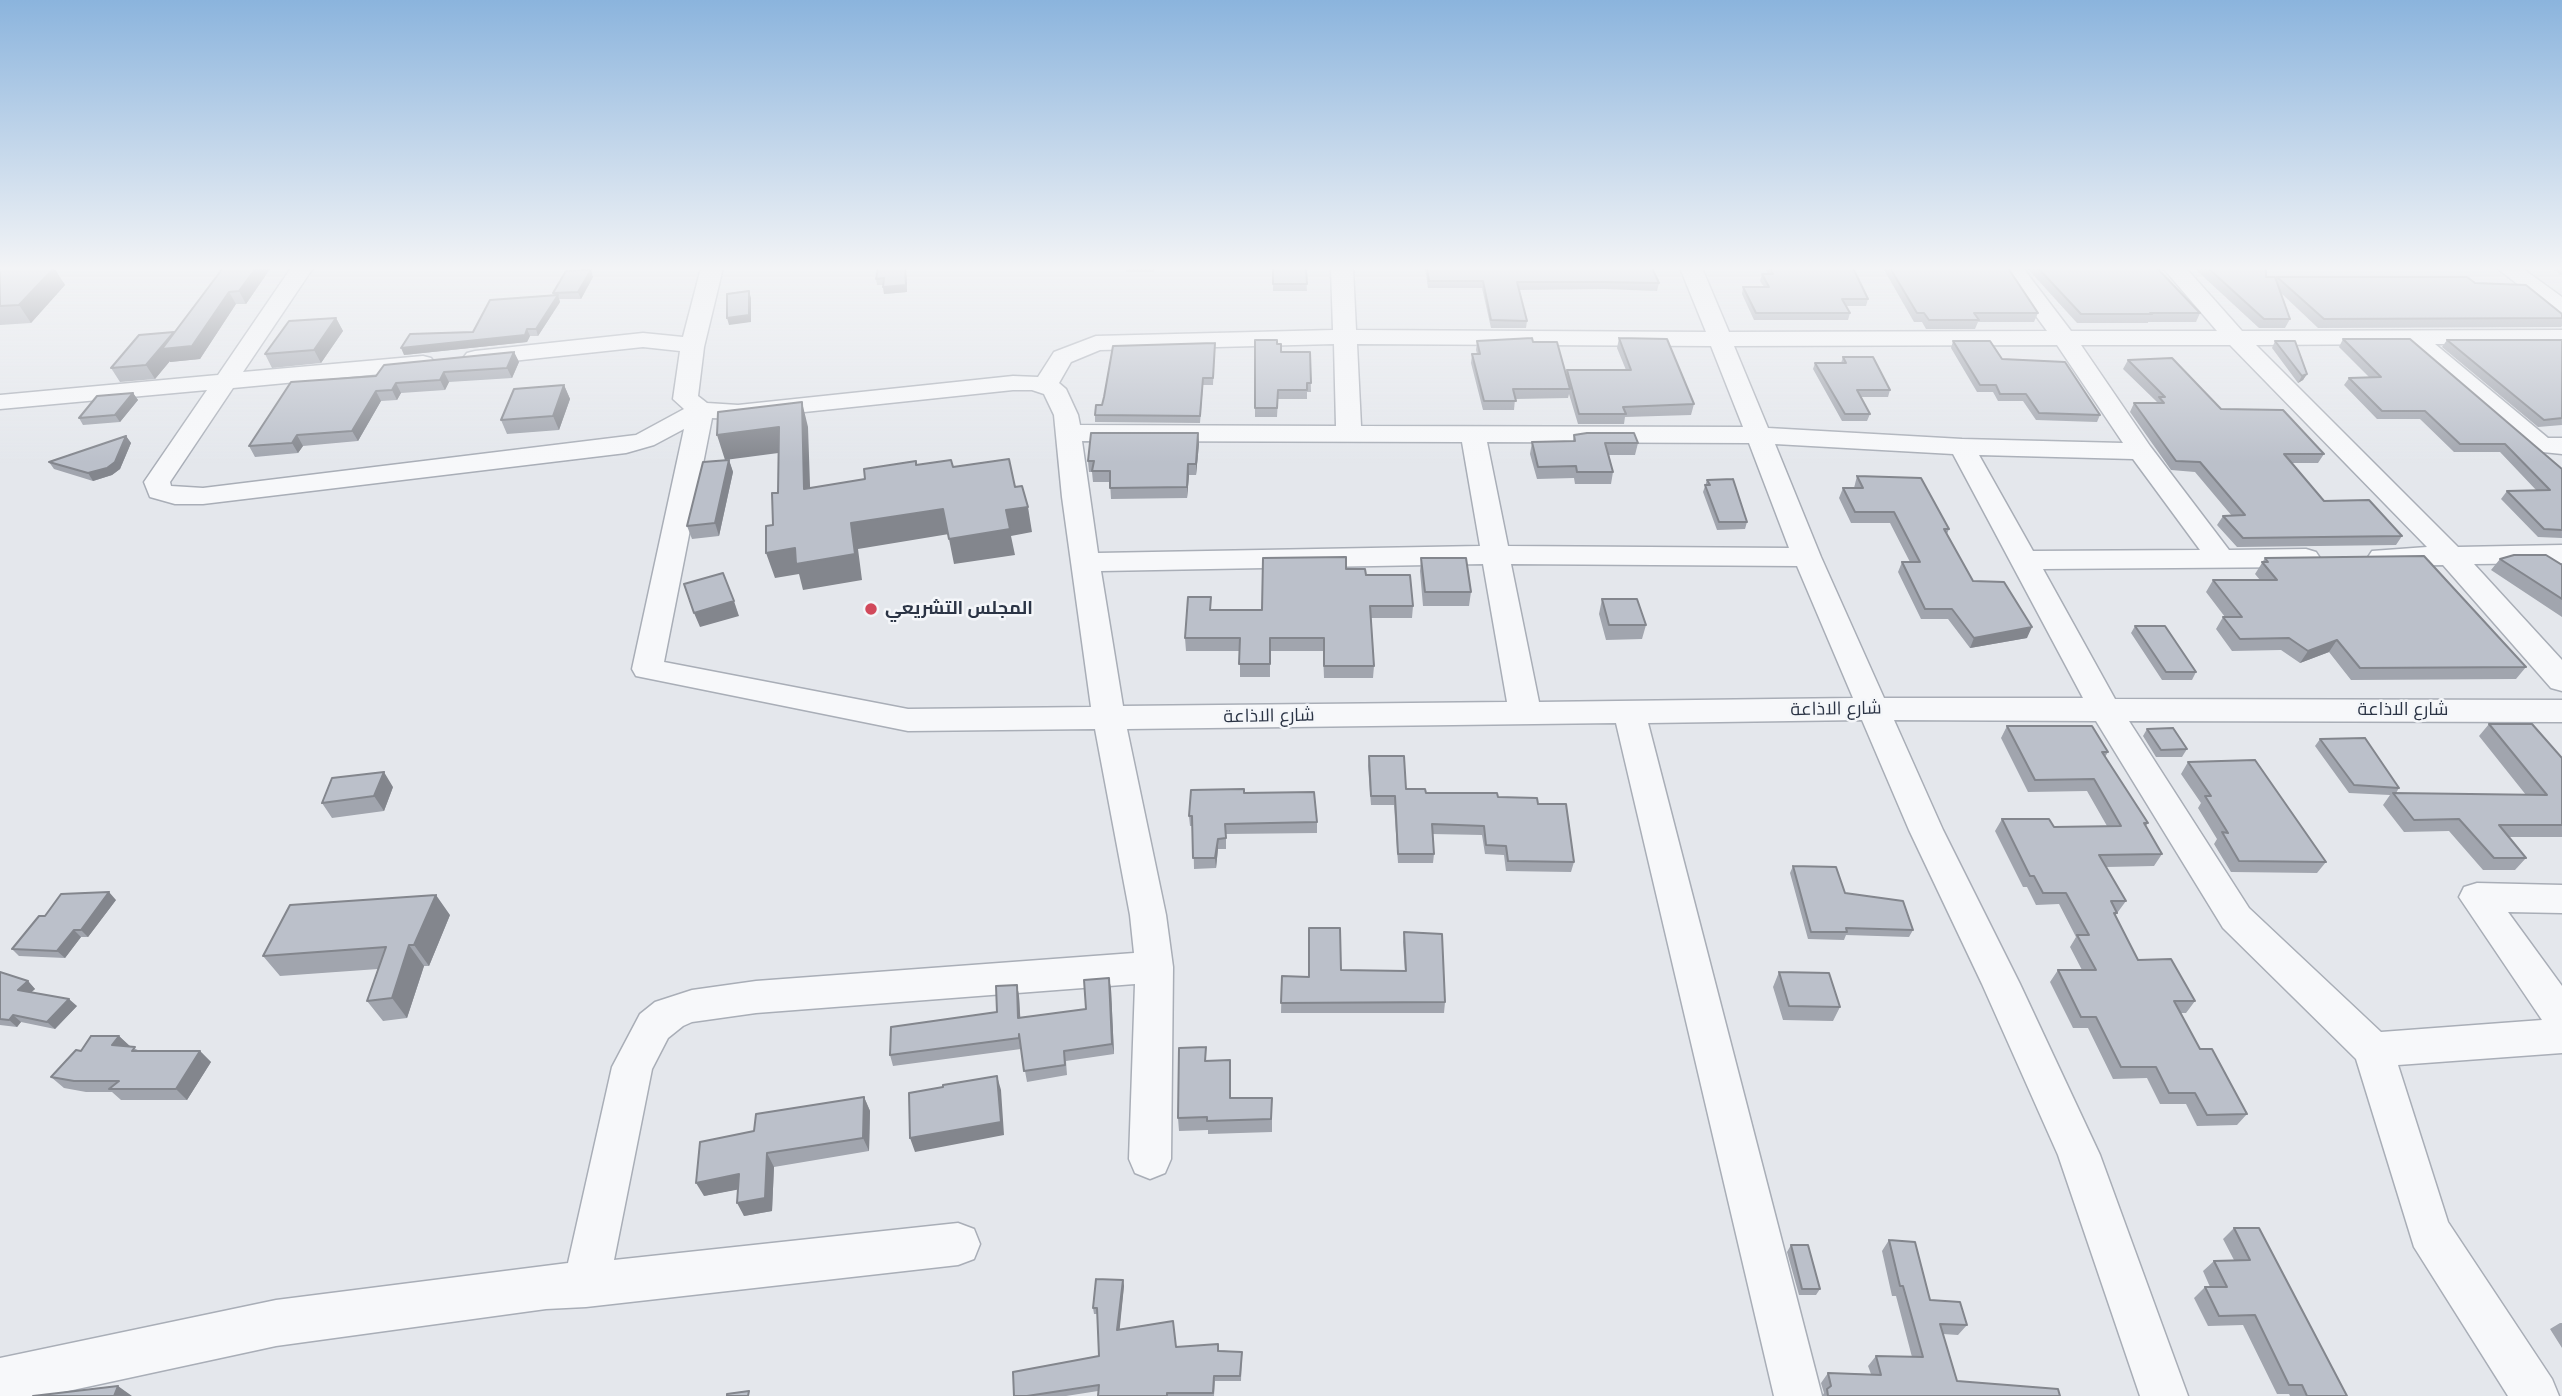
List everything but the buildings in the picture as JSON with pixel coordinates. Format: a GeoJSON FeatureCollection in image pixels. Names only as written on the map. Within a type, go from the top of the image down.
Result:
{"type":"FeatureCollection","features":[{"type":"Feature","properties":{"kind":"street"},"geometry":{"type":"LineString","coordinates":[[257,333],[157,482],[159,491],[175,496],[203,496],[626,445],[645,440],[701,410],[738,412],[1013,383],[1045,385],[1058,394],[1066,415],[1109,718],[1148,915],[1154,967],[1150,1159]]}},
{"type":"Feature","properties":{"kind":"street"},"geometry":{"type":"LineString","coordinates":[[695,333],[685,398],[701,410]]}},
{"type":"Feature","properties":{"kind":"street"},"geometry":{"type":"LineString","coordinates":[[1345,333],[1349,434]]}},
{"type":"Feature","properties":{"kind":"street"},"geometry":{"type":"LineString","coordinates":[[1718,333],[1807,557],[1926,830],[2001,984],[2078,1155],[2164,1396]]}},
{"type":"Feature","properties":{"kind":"street"},"geometry":{"type":"LineString","coordinates":[[2060,333],[2141,451],[2221,559]]}},
{"type":"Feature","properties":{"kind":"street"},"geometry":{"type":"LineString","coordinates":[[2232,333],[2452,557],[2562,680]]}},
{"type":"Feature","properties":{"kind":"street"},"geometry":{"type":"LineString","coordinates":[[1045,385],[1062,357],[1096,343],[1345,337],[2562,337]]}},
{"type":"Feature","properties":{"kind":"street"},"geometry":{"type":"LineString","coordinates":[[2413,338],[2555,452]]}},
{"type":"Feature","properties":{"kind":"street"},"geometry":{"type":"LineString","coordinates":[[0,402],[223,383],[643,341],[677,342],[692,346]]}},
{"type":"Feature","properties":{"kind":"street","name":"شارع الاذاعة"},"geometry":{"type":"LineString","coordinates":[[701,410],[647,669],[908,720],[1875,709],[2562,711]]}},
{"type":"Feature","properties":{"kind":"street"},"geometry":{"type":"LineString","coordinates":[[1068,433],[1758,435],[1962,447],[2141,451]]}},
{"type":"Feature","properties":{"kind":"street"},"geometry":{"type":"LineString","coordinates":[[1473,434],[1525,713]]}},
{"type":"Feature","properties":{"kind":"street"},"geometry":{"type":"LineString","coordinates":[[1962,447],[2104,708],[2236,918],[2373,1051],[2429,1232],[2535,1396]]}},
{"type":"Feature","properties":{"kind":"street"},"geometry":{"type":"LineString","coordinates":[[2357,558],[2562,554]]}},
{"type":"Feature","properties":{"kind":"street"},"geometry":{"type":"LineString","coordinates":[[1086,562],[1494,555],[1807,557]]}},
{"type":"Feature","properties":{"kind":"street"},"geometry":{"type":"LineString","coordinates":[[2024,560],[2329,558]]}},
{"type":"Feature","properties":{"kind":"street"},"geometry":{"type":"LineString","coordinates":[[1629,711],[1797,1396]]}},
{"type":"Feature","properties":{"kind":"street"},"geometry":{"type":"LineString","coordinates":[[2562,899],[2477,897],[2562,1017]]}},
{"type":"Feature","properties":{"kind":"street"},"geometry":{"type":"LineString","coordinates":[[586,1285],[632,1067],[654,1026],[669,1014],[692,1006],[756,997],[1154,967]]}},
{"type":"Feature","properties":{"kind":"street"},"geometry":{"type":"LineString","coordinates":[[2373,1051],[2562,1037]]}},
{"type":"Feature","properties":{"kind":"street"},"geometry":{"type":"LineString","coordinates":[[0,1382],[276,1323],[547,1287],[958,1244]]}},
{"type":"Feature","properties":{"kind":"place","name":"المجلس التشريعي"},"geometry":{"type":"Point","coordinates":[871,609]}}]}
